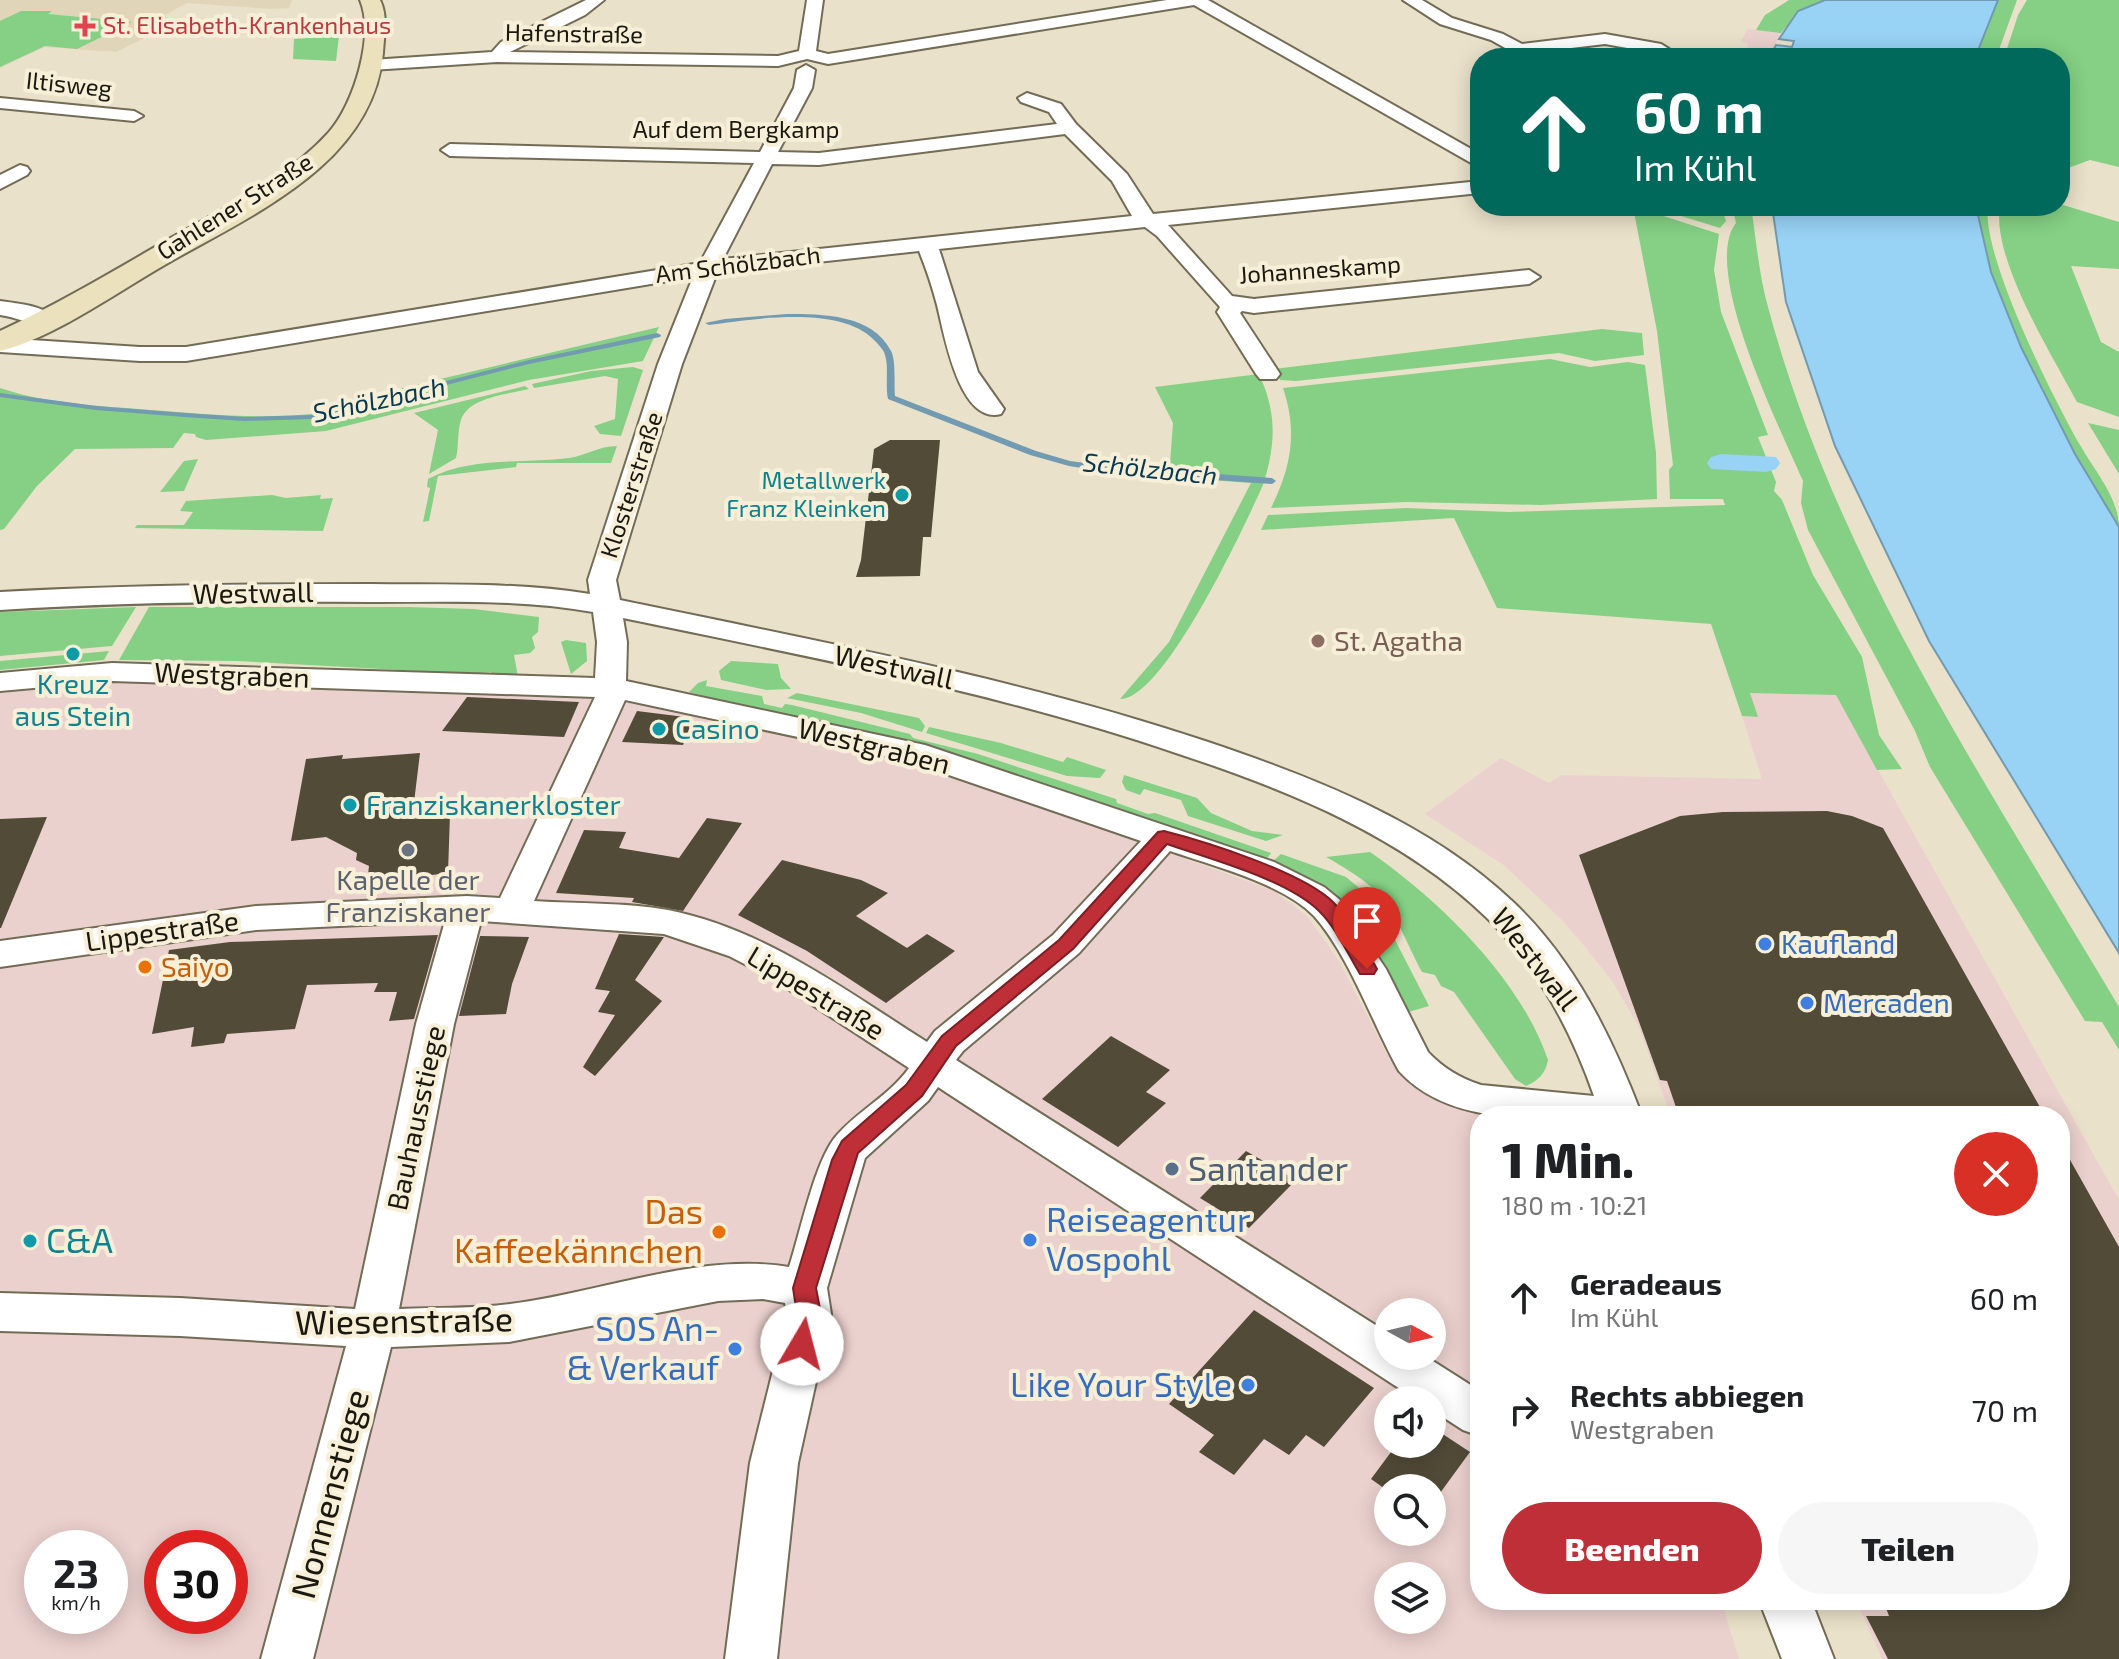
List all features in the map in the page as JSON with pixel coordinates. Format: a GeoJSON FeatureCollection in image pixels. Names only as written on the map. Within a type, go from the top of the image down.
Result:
{"type":"FeatureCollection","features":[{"type":"Feature","properties":{"kind":"main road","name":"Gahlener Straße"},"geometry":{"type":"LineString","coordinates":[[0,344],[47,321],[229,215],[324,150],[352,119],[366,93],[375,11],[370,0]]}},
{"type":"Feature","properties":{"kind":"street"},"geometry":{"type":"LineString","coordinates":[[497,57],[507,46],[579,12],[596,0]]}},
{"type":"Feature","properties":{"kind":"street","name":"Klosterstraße"},"geometry":{"type":"LineString","coordinates":[[512,911],[610,699],[608,609],[602,580],[670,364],[708,267],[803,88],[815,0]]}},
{"type":"Feature","properties":{"kind":"street"},"geometry":{"type":"LineString","coordinates":[[806,62],[824,66],[828,59],[1196,0],[1470,156]]}},
{"type":"Feature","properties":{"kind":"street"},"geometry":{"type":"LineString","coordinates":[[1411,0],[1446,21],[1497,37],[1518,48]]}},
{"type":"Feature","properties":{"kind":"street"},"geometry":{"type":"LineString","coordinates":[[1528,48],[1605,39],[1655,48]]}},
{"type":"Feature","properties":{"kind":"street","name":"Hafenstraße"},"geometry":{"type":"LineString","coordinates":[[371,65],[497,57],[778,61],[781,67],[806,62]]}},
{"type":"Feature","properties":{"kind":"street"},"geometry":{"type":"LineString","coordinates":[[1027,98],[1055,108],[1069,128],[1120,178],[1141,215],[1150,223]]}},
{"type":"Feature","properties":{"kind":"street","name":"Iltisweg"},"geometry":{"type":"LineString","coordinates":[[0,103],[134,116]]}},
{"type":"Feature","properties":{"kind":"street","name":"Auf dem Bergkamp"},"geometry":{"type":"LineString","coordinates":[[450,150],[765,159],[834,157],[1069,128]]}},
{"type":"Feature","properties":{"kind":"street"},"geometry":{"type":"LineString","coordinates":[[0,183],[20,171]]}},
{"type":"Feature","properties":{"kind":"street","name":"Am Schölzbach"},"geometry":{"type":"LineString","coordinates":[[0,344],[46,344],[157,356],[287,338],[708,267],[1470,188]]}},
{"type":"Feature","properties":{"kind":"street","name":"Johanneskamp"},"geometry":{"type":"LineString","coordinates":[[1150,223],[1164,232],[1214,292],[1225,302],[1235,305],[1284,303],[1529,277]]}},
{"type":"Feature","properties":{"kind":"street"},"geometry":{"type":"LineString","coordinates":[[927,245],[949,308],[954,341],[964,368],[980,396],[992,409]]}},
{"type":"Feature","properties":{"kind":"street"},"geometry":{"type":"LineString","coordinates":[[1235,305],[1228,312],[1268,374]]}},
{"type":"Feature","properties":{"kind":"street"},"geometry":{"type":"LineString","coordinates":[[0,308],[25,311],[47,321]]}},
{"type":"Feature","properties":{"kind":"street","name":"Westwall"},"geometry":{"type":"LineString","coordinates":[[0,601],[313,592],[559,598],[890,664],[1107,720],[1277,777],[1346,809],[1429,854],[1501,911],[1543,960],[1583,1022],[1618,1106]]}},
{"type":"Feature","properties":{"kind":"street","name":"Westgraben"},"geometry":{"type":"LineString","coordinates":[[0,682],[112,672],[612,688],[914,752],[1262,870],[1311,895],[1327,908],[1367,969],[1413,1061],[1425,1074],[1450,1090],[1490,1102],[1531,1106]]}},
{"type":"Feature","properties":{"kind":"street"},"geometry":{"type":"LineString","coordinates":[[751,1659],[774,1463],[809,1314],[805,1288],[843,1160],[850,1147],[914,1091],[949,1041],[1066,944],[1164,836]]}},
{"type":"Feature","properties":{"kind":"street","name":"Lippestraße"},"geometry":{"type":"LineString","coordinates":[[0,954],[256,918],[467,908],[667,922],[742,947],[781,967],[1470,1410]]}},
{"type":"Feature","properties":{"kind":"street","name":"Bauhausstiege"},"geometry":{"type":"LineString","coordinates":[[373,1329],[435,1024],[467,908]]}},
{"type":"Feature","properties":{"kind":"street","name":"Wiesenstraße"},"geometry":{"type":"LineString","coordinates":[[0,1312],[180,1317],[373,1329],[509,1323],[718,1283],[763,1281],[805,1288]]}},
{"type":"Feature","properties":{"kind":"street","name":"Nonnenstiege"},"geometry":{"type":"LineString","coordinates":[[287,1659],[373,1329]]}},
{"type":"Feature","properties":{"kind":"street"},"geometry":{"type":"LineString","coordinates":[[1789,1610],[1808,1659]]}},
{"type":"Feature","properties":{"kind":"shaded area","name":"St. Elisabeth-Krankenhaus"},"geometry":{"type":"Polygon","coordinates":[[[0,0],[292,0],[289,8],[272,9],[187,3],[165,15],[167,18],[183,19],[116,52],[45,47],[0,68],[0,0]]]}},
{"type":"Feature","properties":{"kind":"shaded area"},"geometry":{"type":"Polygon","coordinates":[[[1747,29],[1781,33],[1774,48],[1746,48],[1749,44],[1741,42],[1747,29]]]}},
{"type":"Feature","properties":{"kind":"shaded area"},"geometry":{"type":"Polygon","coordinates":[[[184,678],[581,698],[699,711],[916,761],[1066,809],[1148,845],[1274,891],[1307,916],[1339,961],[1387,1054],[1444,1098],[1492,1106],[1470,1106],[1470,1610],[1724,1610],[1739,1659],[0,1659],[0,688],[48,682],[184,678]]]}},
{"type":"Feature","properties":{"kind":"shaded area"},"geometry":{"type":"Polygon","coordinates":[[[1749,693],[1836,695],[2066,1106],[1667,1106],[1638,1025],[1612,981],[1586,948],[1562,920],[1505,866],[1425,814],[1501,758],[1549,783],[1562,775],[1762,779],[1742,716],[1757,717],[1749,693]]]}},
{"type":"Feature","properties":{"kind":"shaded area"},"geometry":{"type":"Polygon","coordinates":[[[2070,1113],[2119,1200],[2119,1659],[1882,1659],[1860,1610],[2070,1610],[2070,1113]]]}},
{"type":"Feature","properties":{"kind":"green space"},"geometry":{"type":"Polygon","coordinates":[[[1789,0],[1825,0],[1801,9],[1781,33],[1756,30],[1765,15],[1789,0]]]}},
{"type":"Feature","properties":{"kind":"green space"},"geometry":{"type":"Polygon","coordinates":[[[1998,0],[2017,0],[2000,48],[1979,48],[1998,0]]]}},
{"type":"Feature","properties":{"kind":"green space"},"geometry":{"type":"Polygon","coordinates":[[[2027,0],[2119,0],[2119,167],[2090,160],[2070,167],[2070,48],[2007,48],[2018,15],[2027,0]]]}},
{"type":"Feature","properties":{"kind":"green space"},"geometry":{"type":"Polygon","coordinates":[[[21,11],[52,11],[48,14],[132,22],[77,49],[45,46],[0,67],[0,21],[21,11]]]}},
{"type":"Feature","properties":{"kind":"green space"},"geometry":{"type":"Polygon","coordinates":[[[339,36],[336,61],[293,59],[294,39],[339,36]]]}},
{"type":"Feature","properties":{"kind":"green space"},"geometry":{"type":"Polygon","coordinates":[[[2070,207],[2119,222],[2119,269],[2071,266],[2101,342],[2119,352],[2119,417],[2077,402],[2026,306],[2005,252],[2000,216],[2070,216],[2070,207]]]}},
{"type":"Feature","properties":{"kind":"green space"},"geometry":{"type":"Polygon","coordinates":[[[1635,216],[1664,216],[1719,234],[1714,270],[1721,312],[1768,435],[1758,437],[1776,482],[1774,491],[1782,500],[1813,575],[1862,657],[1879,735],[1902,769],[1877,770],[1836,695],[1750,693],[1758,717],[1742,716],[1711,624],[1497,608],[1454,518],[1261,530],[1268,515],[1406,508],[1508,512],[1725,505],[1723,499],[1670,499],[1669,470],[1673,465],[1657,331],[1635,216]]]}},
{"type":"Feature","properties":{"kind":"green space"},"geometry":{"type":"Polygon","coordinates":[[[1681,216],[1724,216],[1726,221],[1720,228],[1681,216]]]}},
{"type":"Feature","properties":{"kind":"green space"},"geometry":{"type":"Polygon","coordinates":[[[1734,216],[1752,216],[1768,307],[1797,401],[1833,492],[1874,581],[1968,754],[2119,1007],[2119,1050],[2102,1022],[2085,1021],[1930,767],[1915,731],[1808,530],[1801,503],[1803,481],[1763,389],[1736,311],[1728,276],[1728,245],[1736,223],[1734,216]]]}},
{"type":"Feature","properties":{"kind":"green space"},"geometry":{"type":"Polygon","coordinates":[[[1978,216],[1988,216],[1996,257],[2021,326],[2068,423],[2105,484],[2115,505],[2119,527],[2031,373],[1997,291],[1978,216]]]}},
{"type":"Feature","properties":{"kind":"green space"},"geometry":{"type":"Polygon","coordinates":[[[659,327],[643,361],[529,380],[326,431],[206,440],[184,433],[173,448],[75,449],[37,486],[4,529],[0,530],[0,388],[56,401],[199,414],[317,413],[341,410],[339,403],[659,327]]]}},
{"type":"Feature","properties":{"kind":"green space"},"geometry":{"type":"Polygon","coordinates":[[[1602,329],[1642,333],[1644,355],[1595,361],[1559,353],[1296,381],[1280,380],[1274,369],[1602,329]]]}},
{"type":"Feature","properties":{"kind":"green space"},"geometry":{"type":"Polygon","coordinates":[[[1550,359],[1590,367],[1628,362],[1645,365],[1656,453],[1657,499],[1541,505],[1406,502],[1271,508],[1288,464],[1290,450],[1290,420],[1283,388],[1550,359]]]}},
{"type":"Feature","properties":{"kind":"green space"},"geometry":{"type":"Polygon","coordinates":[[[633,367],[643,370],[621,436],[600,434],[594,426],[615,419],[618,379],[605,376],[534,388],[532,384],[591,371],[633,367]]]}},
{"type":"Feature","properties":{"kind":"green space"},"geometry":{"type":"Polygon","coordinates":[[[1259,374],[1269,402],[1273,429],[1263,485],[1221,571],[1180,642],[1158,672],[1138,692],[1120,699],[1169,642],[1251,483],[1169,477],[1173,423],[1155,387],[1259,374]]]}},
{"type":"Feature","properties":{"kind":"green space"},"geometry":{"type":"Polygon","coordinates":[[[525,386],[529,389],[480,401],[465,412],[459,429],[456,458],[429,474],[438,430],[414,413],[525,386]]]}},
{"type":"Feature","properties":{"kind":"green space"},"geometry":{"type":"Polygon","coordinates":[[[2088,423],[2119,430],[2119,474],[2088,423]]]}},
{"type":"Feature","properties":{"kind":"green space"},"geometry":{"type":"Polygon","coordinates":[[[617,446],[611,463],[517,463],[516,467],[438,476],[429,521],[423,522],[430,488],[427,487],[428,479],[444,472],[479,464],[569,458],[617,446]]]}},
{"type":"Feature","properties":{"kind":"green space"},"geometry":{"type":"Polygon","coordinates":[[[198,459],[184,491],[160,492],[184,461],[198,459]]]}},
{"type":"Feature","properties":{"kind":"green space"},"geometry":{"type":"Polygon","coordinates":[[[272,495],[286,498],[321,495],[320,499],[333,498],[323,531],[135,528],[137,525],[184,525],[193,512],[180,511],[186,501],[272,495]]]}},
{"type":"Feature","properties":{"kind":"green space"},"geometry":{"type":"Polygon","coordinates":[[[136,607],[112,646],[0,656],[0,612],[136,607]]]}},
{"type":"Feature","properties":{"kind":"green space"},"geometry":{"type":"Polygon","coordinates":[[[149,607],[408,607],[474,609],[539,617],[538,632],[532,637],[535,648],[530,653],[514,655],[518,677],[491,675],[491,672],[473,674],[237,661],[119,660],[149,607]]]}},
{"type":"Feature","properties":{"kind":"green space"},"geometry":{"type":"Polygon","coordinates":[[[561,642],[586,643],[587,661],[571,674],[561,642]]]}},
{"type":"Feature","properties":{"kind":"green space"},"geometry":{"type":"Polygon","coordinates":[[[109,651],[104,660],[0,670],[0,661],[109,651]]]}},
{"type":"Feature","properties":{"kind":"green space"},"geometry":{"type":"Polygon","coordinates":[[[731,661],[778,664],[781,678],[791,689],[766,690],[721,680],[719,671],[731,661]]]}},
{"type":"Feature","properties":{"kind":"green space"},"geometry":{"type":"Polygon","coordinates":[[[707,680],[706,686],[762,696],[764,704],[782,708],[785,704],[792,705],[978,754],[1116,799],[1117,803],[1148,814],[1155,813],[1271,853],[1266,860],[1089,800],[689,692],[698,683],[707,680]]]}},
{"type":"Feature","properties":{"kind":"green space"},"geometry":{"type":"Polygon","coordinates":[[[797,693],[919,718],[925,726],[922,732],[861,713],[787,698],[797,693]]]}},
{"type":"Feature","properties":{"kind":"green space"},"geometry":{"type":"Polygon","coordinates":[[[929,727],[1001,743],[1063,762],[1067,757],[1106,770],[1100,778],[1067,776],[926,733],[929,727]]]}},
{"type":"Feature","properties":{"kind":"green space"},"geometry":{"type":"Polygon","coordinates":[[[1124,775],[1197,798],[1211,813],[1252,831],[1283,835],[1266,841],[1188,816],[1181,800],[1144,789],[1140,795],[1126,790],[1122,782],[1124,775]]]}},
{"type":"Feature","properties":{"kind":"green space"},"geometry":{"type":"Polygon","coordinates":[[[1370,852],[1450,918],[1498,971],[1535,1030],[1548,1060],[1543,1073],[1534,1081],[1526,1086],[1515,1079],[1454,992],[1441,986],[1435,975],[1422,972],[1395,917],[1378,893],[1349,870],[1326,857],[1370,852]]]}},
{"type":"Feature","properties":{"kind":"green space"},"geometry":{"type":"Polygon","coordinates":[[[1281,854],[1346,877],[1375,901],[1429,1006],[1405,1013],[1272,862],[1281,854]]]}},
{"type":"Feature","properties":{"kind":"water"},"geometry":{"type":"Polygon","coordinates":[[[1825,0],[1998,0],[1979,48],[1774,48],[1776,45],[1792,47],[1794,41],[1779,39],[1798,11],[1825,0]]]}},
{"type":"Feature","properties":{"kind":"water"},"geometry":{"type":"Polygon","coordinates":[[[1773,216],[1978,216],[1991,272],[2021,347],[2075,454],[2119,527],[2119,953],[1929,641],[1835,446],[1786,302],[1773,216]]]}},
{"type":"Feature","properties":{"kind":"building","name":"Metallwerk Franz Kleinken"},"geometry":{"type":"Polygon","coordinates":[[[890,440],[940,440],[931,537],[923,537],[920,576],[856,577],[861,560],[874,449],[890,440]]]}},
{"type":"Feature","properties":{"kind":"building"},"geometry":{"type":"Polygon","coordinates":[[[467,697],[579,702],[564,737],[442,731],[467,697]]]}},
{"type":"Feature","properties":{"kind":"building","name":"Casino"},"geometry":{"type":"Polygon","coordinates":[[[637,711],[693,718],[683,745],[622,742],[637,711]]]}},
{"type":"Feature","properties":{"kind":"building"},"geometry":{"type":"Polygon","coordinates":[[[420,753],[412,819],[450,814],[448,873],[367,883],[369,866],[356,860],[357,853],[326,837],[291,841],[306,759],[420,753]]]}},
{"type":"Feature","properties":{"kind":"building","name":"Mercaden"},"geometry":{"type":"Polygon","coordinates":[[[1827,811],[1852,816],[1883,828],[2039,1106],[1676,1106],[1667,1081],[1660,1080],[1579,855],[1680,816],[1723,812],[1827,811]]]}},
{"type":"Feature","properties":{"kind":"building"},"geometry":{"type":"Polygon","coordinates":[[[47,817],[1,928],[0,928],[0,819],[47,817]]]}},
{"type":"Feature","properties":{"kind":"building"},"geometry":{"type":"Polygon","coordinates":[[[707,818],[742,823],[683,911],[632,902],[634,898],[556,893],[584,830],[626,832],[619,848],[679,858],[707,818]]]}},
{"type":"Feature","properties":{"kind":"building"},"geometry":{"type":"Polygon","coordinates":[[[782,860],[861,880],[888,893],[856,916],[907,948],[927,934],[955,951],[886,1003],[807,951],[738,915],[782,860]]]}},
{"type":"Feature","properties":{"kind":"building"},"geometry":{"type":"Polygon","coordinates":[[[619,934],[664,937],[635,980],[662,1001],[595,1076],[583,1067],[615,1015],[598,1012],[610,991],[595,989],[619,934]]]}},
{"type":"Feature","properties":{"kind":"building"},"geometry":{"type":"Polygon","coordinates":[[[438,935],[414,1019],[389,1021],[397,992],[374,992],[378,983],[307,985],[295,1029],[227,1034],[224,1043],[191,1047],[194,1027],[152,1034],[169,950],[230,942],[438,935]]]}},
{"type":"Feature","properties":{"kind":"building"},"geometry":{"type":"Polygon","coordinates":[[[480,936],[529,937],[512,984],[506,1014],[459,1016],[480,936]]]}},
{"type":"Feature","properties":{"kind":"building"},"geometry":{"type":"Polygon","coordinates":[[[1111,1036],[1170,1070],[1146,1092],[1166,1103],[1118,1147],[1042,1099],[1111,1036]]]}},
{"type":"Feature","properties":{"kind":"building"},"geometry":{"type":"Polygon","coordinates":[[[1246,1151],[1296,1180],[1249,1228],[1200,1198],[1246,1151]]]}},
{"type":"Feature","properties":{"kind":"building"},"geometry":{"type":"Polygon","coordinates":[[[2070,1160],[2119,1247],[2119,1659],[1888,1659],[1866,1616],[1889,1616],[1887,1610],[2070,1610],[2070,1160]]]}},
{"type":"Feature","properties":{"kind":"building","name":"Like Your Style"},"geometry":{"type":"Polygon","coordinates":[[[1254,1310],[1374,1388],[1324,1447],[1306,1435],[1289,1455],[1264,1439],[1234,1475],[1199,1452],[1214,1435],[1169,1404],[1254,1310]]]}},
{"type":"Feature","properties":{"kind":"building"},"geometry":{"type":"Polygon","coordinates":[[[1446,1436],[1470,1452],[1446,1485],[1446,1474],[1375,1474],[1387,1458],[1446,1458],[1446,1436]]]}},
{"type":"Feature","properties":{"kind":"waterway","name":"Schölzbach"},"geometry":{"type":"LineString","coordinates":[[709,323],[787,316],[847,321],[870,332],[889,353],[891,397],[1033,453],[1107,469],[1272,481]]}},
{"type":"Feature","properties":{"kind":"waterway","name":"Schölzbach"},"geometry":{"type":"LineString","coordinates":[[0,395],[96,408],[185,415],[244,419],[313,417],[529,362],[657,335]]}},
{"type":"Feature","properties":{"kind":"waterway","name":"Schölzbach"},"geometry":{"type":"LineString","coordinates":[[1721,463],[1766,463]]}},
{"type":"Feature","properties":{"kind":"place","name":"St. Elisabeth-Krankenhaus"},"geometry":{"type":"Point","coordinates":[85,26]}},
{"type":"Feature","properties":{"kind":"place","name":"Metallwerk Franz Kleinken"},"geometry":{"type":"Point","coordinates":[902,495]}},
{"type":"Feature","properties":{"kind":"place","name":"St. Agatha"},"geometry":{"type":"Point","coordinates":[1318,641]}},
{"type":"Feature","properties":{"kind":"place","name":"Kreuz aus Stein"},"geometry":{"type":"Point","coordinates":[73,654]}},
{"type":"Feature","properties":{"kind":"place","name":"Casino"},"geometry":{"type":"Point","coordinates":[659,729]}},
{"type":"Feature","properties":{"kind":"place","name":"Franziskanerkloster"},"geometry":{"type":"Point","coordinates":[350,805]}},
{"type":"Feature","properties":{"kind":"place","name":"Kapelle der Franziskaner"},"geometry":{"type":"Point","coordinates":[408,850]}},
{"type":"Feature","properties":{"kind":"place","name":"Kaufland"},"geometry":{"type":"Point","coordinates":[1765,944]}},
{"type":"Feature","properties":{"kind":"place","name":"Saiyo"},"geometry":{"type":"Point","coordinates":[145,967]}},
{"type":"Feature","properties":{"kind":"place","name":"Mercaden"},"geometry":{"type":"Point","coordinates":[1807,1003]}},
{"type":"Feature","properties":{"kind":"place","name":"Santander"},"geometry":{"type":"Point","coordinates":[1172,1169]}},
{"type":"Feature","properties":{"kind":"place","name":"Das Kaffeekännchen"},"geometry":{"type":"Point","coordinates":[719,1232]}},
{"type":"Feature","properties":{"kind":"place","name":"Reiseagentur Vospohl"},"geometry":{"type":"Point","coordinates":[1030,1240]}},
{"type":"Feature","properties":{"kind":"place","name":"C&A"},"geometry":{"type":"Point","coordinates":[30,1241]}},
{"type":"Feature","properties":{"kind":"place","name":"SOS An- & Verkauf"},"geometry":{"type":"Point","coordinates":[735,1349]}},
{"type":"Feature","properties":{"kind":"place","name":"Like Your Style"},"geometry":{"type":"Point","coordinates":[1248,1385]}},
{"type":"Feature","properties":{"kind":"route"},"geometry":{"type":"LineString","coordinates":[[802,1344],[809,1314],[805,1288],[843,1160],[850,1147],[914,1091],[949,1041],[1066,944],[1164,836],[1262,870],[1311,895],[1327,908],[1343,929],[1367,969]]}}]}
